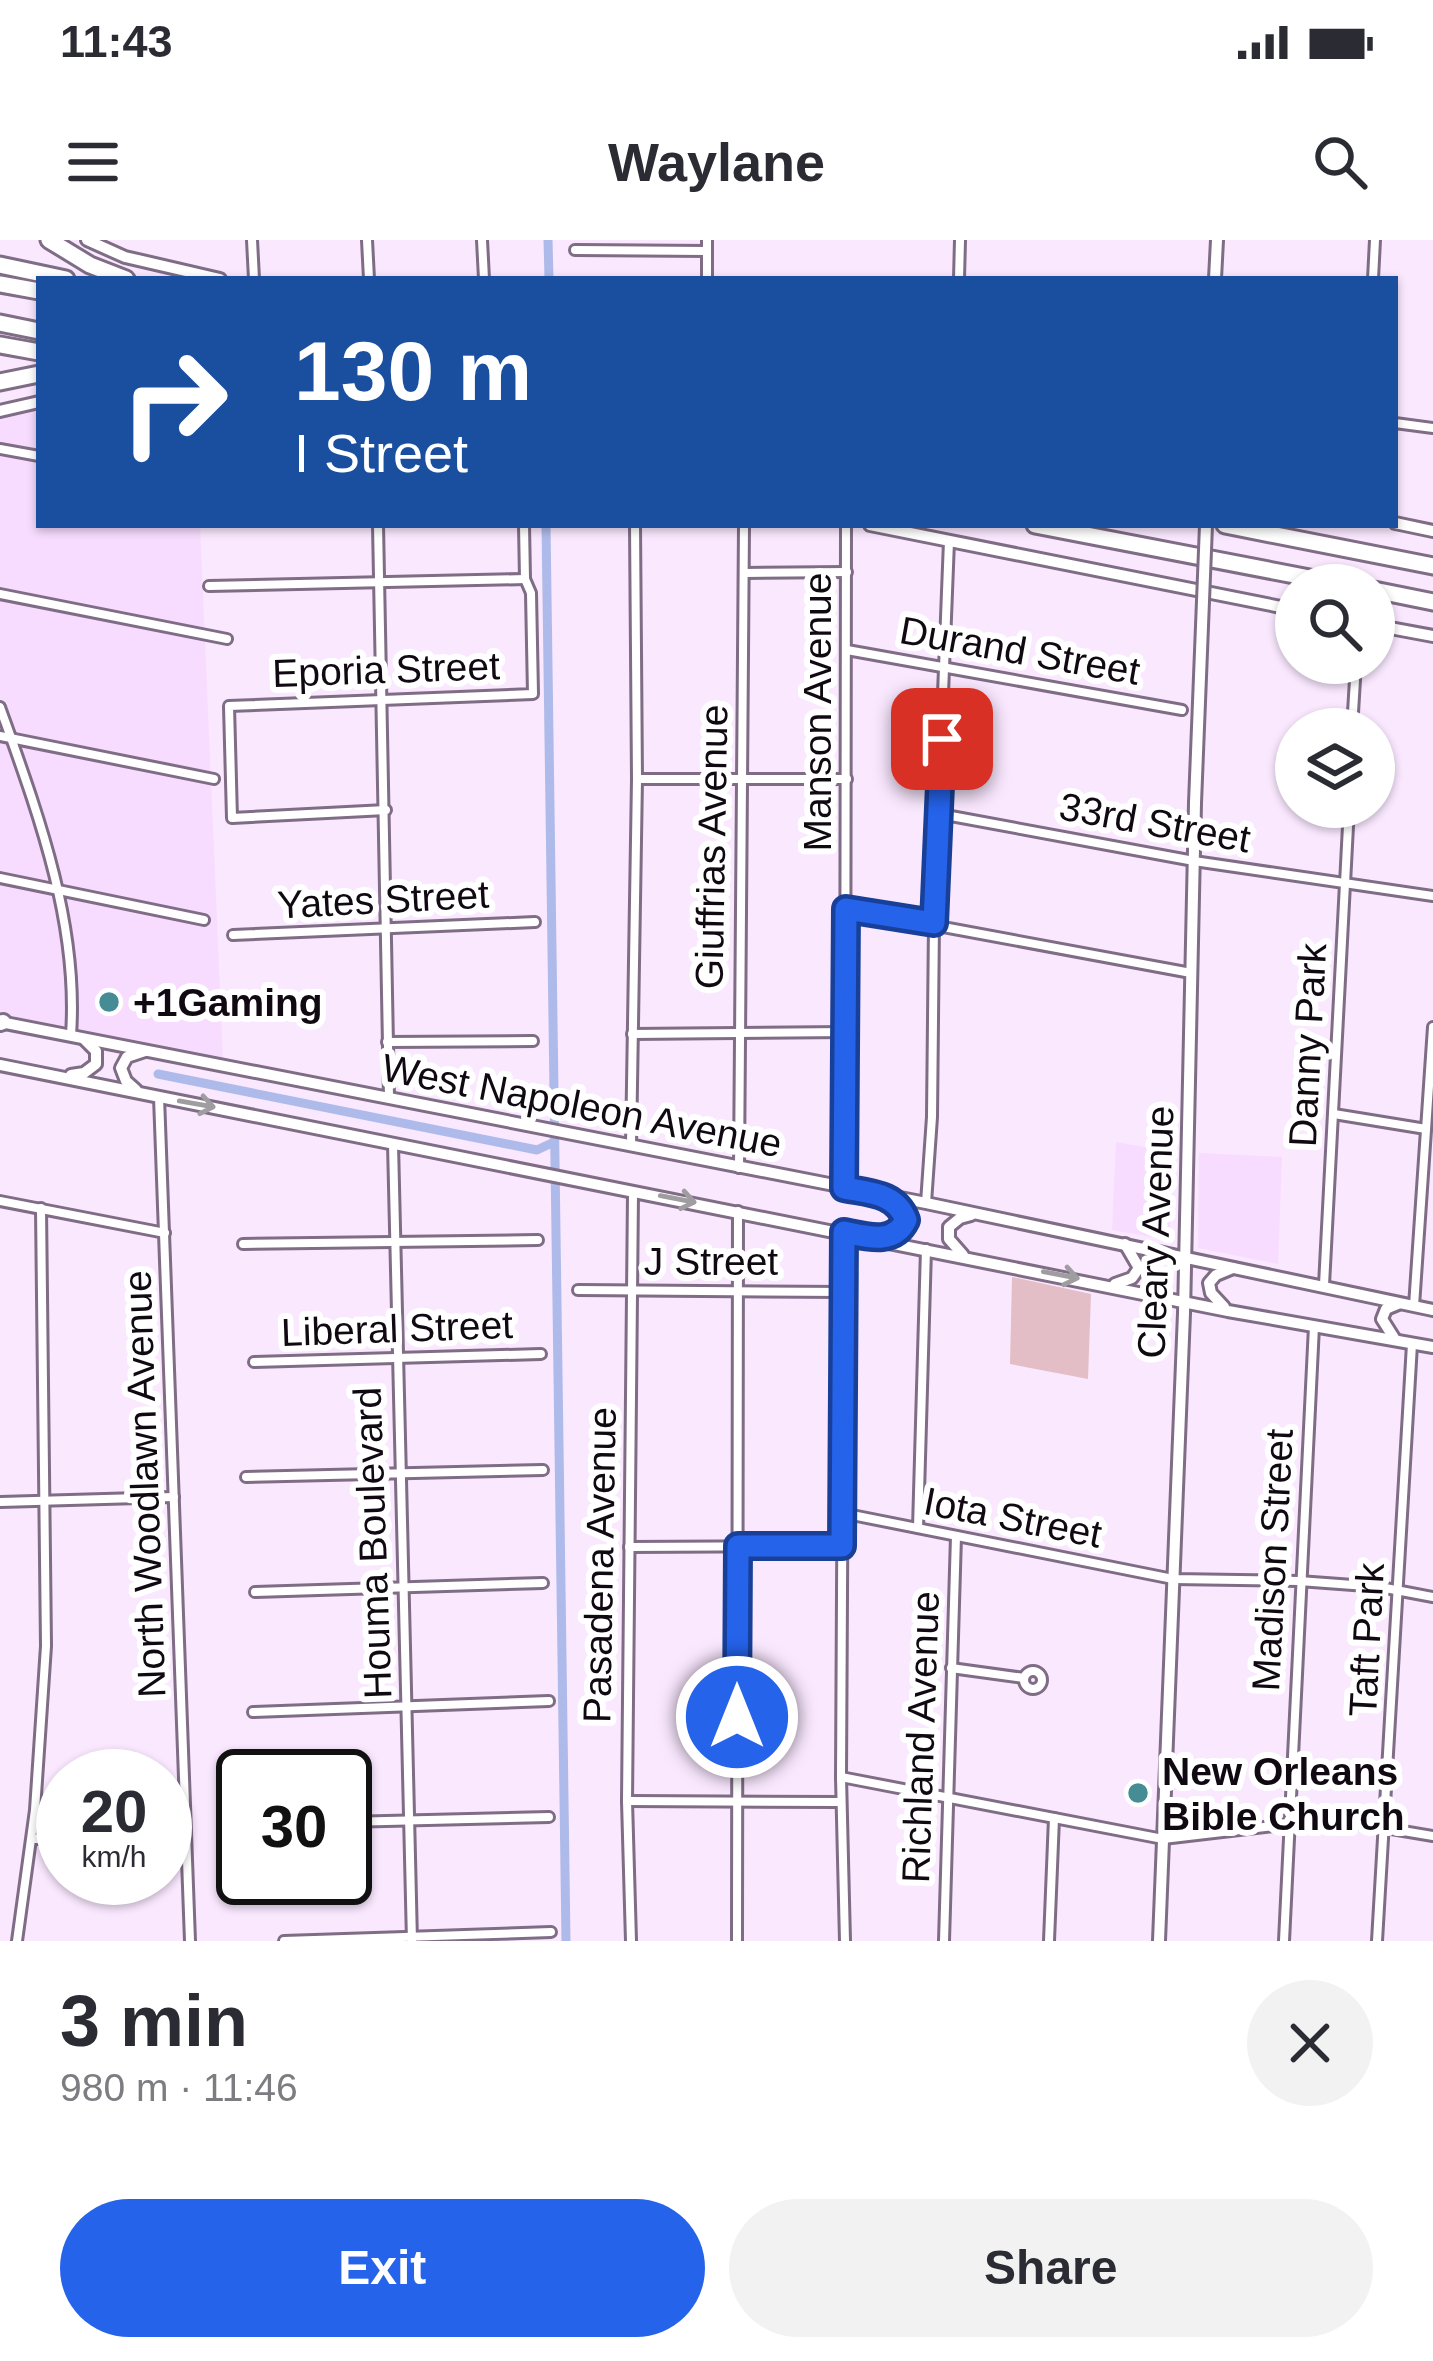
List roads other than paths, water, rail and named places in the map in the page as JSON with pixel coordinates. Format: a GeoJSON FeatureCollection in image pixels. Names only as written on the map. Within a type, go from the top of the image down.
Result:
{"type":"FeatureCollection","features":[{"type":"Feature","properties":{"kind":"highway"},"geometry":{"type":"LineString","coordinates":[[50,240],[90,266],[118,276]]}},
{"type":"Feature","properties":{"kind":"highway"},"geometry":{"type":"LineString","coordinates":[[0,265],[52,276]]}},
{"type":"Feature","properties":{"kind":"highway"},"geometry":{"type":"LineString","coordinates":[[0,284],[36,291]]}},
{"type":"Feature","properties":{"kind":"highway"},"geometry":{"type":"LineString","coordinates":[[0,323],[36,330]]}},
{"type":"Feature","properties":{"kind":"highway"},"geometry":{"type":"LineString","coordinates":[[0,345],[36,351]]}},
{"type":"Feature","properties":{"kind":"highway"},"geometry":{"type":"LineString","coordinates":[[0,382],[36,375]]}},
{"type":"Feature","properties":{"kind":"highway"},"geometry":{"type":"LineString","coordinates":[[1050,528],[1275,571]]}},
{"type":"Feature","properties":{"kind":"highway"},"geometry":{"type":"LineString","coordinates":[[1241,528],[1433,566]]}},
{"type":"Feature","properties":{"kind":"highway"},"geometry":{"type":"LineString","coordinates":[[1395,594],[1433,602]]}},
{"type":"Feature","properties":{"kind":"main road"},"geometry":{"type":"LineString","coordinates":[[87,240],[124,257],[207,276]]}},
{"type":"Feature","properties":{"kind":"main road"},"geometry":{"type":"LineString","coordinates":[[1215,276],[1217,240]]}},
{"type":"Feature","properties":{"kind":"main road"},"geometry":{"type":"LineString","coordinates":[[0,411],[36,402]]}},
{"type":"Feature","properties":{"kind":"main road"},"geometry":{"type":"LineString","coordinates":[[1398,524],[1433,531]]}},
{"type":"Feature","properties":{"kind":"main road"},"geometry":{"type":"LineString","coordinates":[[885,528],[1275,606]]}},
{"type":"Feature","properties":{"kind":"main road","name":"Cleary Avenue"},"geometry":{"type":"LineString","coordinates":[[1159,1941],[1205,528]]}},
{"type":"Feature","properties":{"kind":"main road"},"geometry":{"type":"LineString","coordinates":[[1395,629],[1433,636]]}},
{"type":"Feature","properties":{"kind":"main road","name":"West Napoleon Avenue"},"geometry":{"type":"LineString","coordinates":[[1,1023],[926,1203],[1421,1308]]}},
{"type":"Feature","properties":{"kind":"main road"},"geometry":{"type":"LineString","coordinates":[[62,1077],[84,1073],[96,1064],[96,1051],[76,1036]]}},
{"type":"Feature","properties":{"kind":"main road"},"geometry":{"type":"LineString","coordinates":[[140,1093],[126,1081],[121,1068],[127,1058],[148,1050]]}},
{"type":"Feature","properties":{"kind":"main road","name":"West Napoleon Avenue"},"geometry":{"type":"LineString","coordinates":[[0,1065],[844,1229],[1228,1311],[1431,1345]]}},
{"type":"Feature","properties":{"kind":"main road"},"geometry":{"type":"LineString","coordinates":[[879,1239],[900,1231],[906,1220],[898,1204],[885,1196]]}},
{"type":"Feature","properties":{"kind":"main road"},"geometry":{"type":"LineString","coordinates":[[964,1256],[949,1239],[949,1227],[974,1214]]}},
{"type":"Feature","properties":{"kind":"main road"},"geometry":{"type":"LineString","coordinates":[[1112,1285],[1132,1278],[1139,1268],[1124,1244]]}},
{"type":"Feature","properties":{"kind":"main road"},"geometry":{"type":"LineString","coordinates":[[1228,1311],[1211,1293],[1209,1283],[1236,1267]]}},
{"type":"Feature","properties":{"kind":"main road"},"geometry":{"type":"LineString","coordinates":[[1396,1340],[1382,1319],[1386,1309],[1421,1308]]}},
{"type":"Feature","properties":{"kind":"street"},"geometry":{"type":"LineString","coordinates":[[251,240],[254,276]]}},
{"type":"Feature","properties":{"kind":"street"},"geometry":{"type":"LineString","coordinates":[[367,240],[369,276]]}},
{"type":"Feature","properties":{"kind":"street"},"geometry":{"type":"LineString","coordinates":[[482,240],[484,276]]}},
{"type":"Feature","properties":{"kind":"street"},"geometry":{"type":"LineString","coordinates":[[706,276],[707,240]]}},
{"type":"Feature","properties":{"kind":"street"},"geometry":{"type":"LineString","coordinates":[[959,276],[961,240]]}},
{"type":"Feature","properties":{"kind":"street"},"geometry":{"type":"LineString","coordinates":[[1373,276],[1375,240]]}},
{"type":"Feature","properties":{"kind":"street"},"geometry":{"type":"LineString","coordinates":[[575,250],[707,251]]}},
{"type":"Feature","properties":{"kind":"street"},"geometry":{"type":"LineString","coordinates":[[1398,423],[1433,428]]}},
{"type":"Feature","properties":{"kind":"street"},"geometry":{"type":"LineString","coordinates":[[0,448],[36,455]]}},
{"type":"Feature","properties":{"kind":"street"},"geometry":{"type":"LineString","coordinates":[[378,528],[389,1097]]}},
{"type":"Feature","properties":{"kind":"street"},"geometry":{"type":"LineString","coordinates":[[209,586],[525,579],[524,528]]}},
{"type":"Feature","properties":{"kind":"street"},"geometry":{"type":"LineString","coordinates":[[631,1148],[635,528]]}},
{"type":"Feature","properties":{"kind":"street","name":"Giuffrias Avenue"},"geometry":{"type":"LineString","coordinates":[[740,1169],[744,528]]}},
{"type":"Feature","properties":{"kind":"street","name":"Manson Avenue"},"geometry":{"type":"LineString","coordinates":[[844,1188],[846,528]]}},
{"type":"Feature","properties":{"kind":"street"},"geometry":{"type":"LineString","coordinates":[[926,1203],[949,541]]}},
{"type":"Feature","properties":{"kind":"street"},"geometry":{"type":"LineString","coordinates":[[744,573],[847,572]]}},
{"type":"Feature","properties":{"kind":"street","name":"Eporia Street"},"geometry":{"type":"LineString","coordinates":[[386,810],[232,818],[229,706],[532,694],[531,593],[525,579]]}},
{"type":"Feature","properties":{"kind":"street"},"geometry":{"type":"LineString","coordinates":[[0,594],[227,640]]}},
{"type":"Feature","properties":{"kind":"street","name":"Durand Street"},"geometry":{"type":"LineString","coordinates":[[847,650],[1182,710]]}},
{"type":"Feature","properties":{"kind":"street"},"geometry":{"type":"LineString","coordinates":[[0,707],[58,890],[76,1036]]}},
{"type":"Feature","properties":{"kind":"street"},"geometry":{"type":"LineString","coordinates":[[0,736],[214,779]]}},
{"type":"Feature","properties":{"kind":"street"},"geometry":{"type":"LineString","coordinates":[[637,778],[848,779]]}},
{"type":"Feature","properties":{"kind":"street","name":"33rd Street"},"geometry":{"type":"LineString","coordinates":[[940,814],[1194,862],[1433,896]]}},
{"type":"Feature","properties":{"kind":"street","name":"Danny Park"},"geometry":{"type":"LineString","coordinates":[[1324,1286],[1347,828]]}},
{"type":"Feature","properties":{"kind":"street"},"geometry":{"type":"LineString","coordinates":[[0,878],[204,920]]}},
{"type":"Feature","properties":{"kind":"street"},"geometry":{"type":"LineString","coordinates":[[846,909],[1191,973]]}},
{"type":"Feature","properties":{"kind":"street","name":"Yates Street"},"geometry":{"type":"LineString","coordinates":[[233,935],[536,922]]}},
{"type":"Feature","properties":{"kind":"street"},"geometry":{"type":"LineString","coordinates":[[1421,1308],[1433,1027]]}},
{"type":"Feature","properties":{"kind":"street"},"geometry":{"type":"LineString","coordinates":[[632,1034],[846,1032]]}},
{"type":"Feature","properties":{"kind":"street"},"geometry":{"type":"LineString","coordinates":[[387,1042],[533,1041]]}},
{"type":"Feature","properties":{"kind":"street","name":"North Woodlawn Avenue"},"geometry":{"type":"LineString","coordinates":[[159,1097],[182,1749]]}},
{"type":"Feature","properties":{"kind":"street"},"geometry":{"type":"LineString","coordinates":[[1334,1114],[1426,1129]]}},
{"type":"Feature","properties":{"kind":"street","name":"Houma Boulevard"},"geometry":{"type":"LineString","coordinates":[[393,1144],[412,1938]]}},
{"type":"Feature","properties":{"kind":"street","name":"Pasadena Avenue"},"geometry":{"type":"LineString","coordinates":[[631,1941],[627,1802],[633,1190]]}},
{"type":"Feature","properties":{"kind":"street"},"geometry":{"type":"LineString","coordinates":[[0,1201],[165,1233]]}},
{"type":"Feature","properties":{"kind":"street"},"geometry":{"type":"LineString","coordinates":[[17,1941],[32,1839],[46,1646],[41,1208]]}},
{"type":"Feature","properties":{"kind":"street"},"geometry":{"type":"LineString","coordinates":[[737,1941],[738,1211]]}},
{"type":"Feature","properties":{"kind":"street"},"geometry":{"type":"LineString","coordinates":[[844,1229],[844,1941]]}},
{"type":"Feature","properties":{"kind":"street"},"geometry":{"type":"LineString","coordinates":[[243,1244],[538,1240]]}},
{"type":"Feature","properties":{"kind":"street"},"geometry":{"type":"LineString","coordinates":[[918,1528],[926,1249]]}},
{"type":"Feature","properties":{"kind":"street","name":"J Street"},"geometry":{"type":"LineString","coordinates":[[578,1290],[844,1292]]}},
{"type":"Feature","properties":{"kind":"street","name":"Madison Street"},"geometry":{"type":"LineString","coordinates":[[1284,1941],[1314,1326]]}},
{"type":"Feature","properties":{"kind":"street","name":"Taft Park"},"geometry":{"type":"LineString","coordinates":[[1377,1941],[1412,1343]]}},
{"type":"Feature","properties":{"kind":"street","name":"Liberal Street"},"geometry":{"type":"LineString","coordinates":[[254,1362],[541,1354]]}},
{"type":"Feature","properties":{"kind":"street"},"geometry":{"type":"LineString","coordinates":[[246,1477],[543,1470]]}},
{"type":"Feature","properties":{"kind":"street"},"geometry":{"type":"LineString","coordinates":[[0,1502],[174,1497]]}},
{"type":"Feature","properties":{"kind":"street","name":"Iota Street"},"geometry":{"type":"LineString","coordinates":[[842,1513],[1173,1579],[1299,1581],[1433,1597]]}},
{"type":"Feature","properties":{"kind":"street","name":"Richland Avenue"},"geometry":{"type":"LineString","coordinates":[[944,1941],[956,1536]]}},
{"type":"Feature","properties":{"kind":"street"},"geometry":{"type":"LineString","coordinates":[[629,1547],[842,1546]]}},
{"type":"Feature","properties":{"kind":"street"},"geometry":{"type":"LineString","coordinates":[[255,1592],[543,1583]]}},
{"type":"Feature","properties":{"kind":"street"},"geometry":{"type":"LineString","coordinates":[[951,1667],[1024,1678]]}},
{"type":"Feature","properties":{"kind":"street"},"geometry":{"type":"LineString","coordinates":[[253,1712],[549,1700]]}},
{"type":"Feature","properties":{"kind":"street"},"geometry":{"type":"LineString","coordinates":[[841,1777],[1163,1839],[1332,1819],[1433,1836]]}},
{"type":"Feature","properties":{"kind":"street"},"geometry":{"type":"LineString","coordinates":[[627,1802],[842,1802]]}},
{"type":"Feature","properties":{"kind":"street"},"geometry":{"type":"LineString","coordinates":[[372,1821],[549,1817]]}},
{"type":"Feature","properties":{"kind":"street"},"geometry":{"type":"LineString","coordinates":[[1049,1941],[1054,1818]]}},
{"type":"Feature","properties":{"kind":"street","name":"North Woodlawn Avenue"},"geometry":{"type":"LineString","coordinates":[[188,1905],[190,1941]]}},
{"type":"Feature","properties":{"kind":"street"},"geometry":{"type":"LineString","coordinates":[[284,1941],[551,1931]]}},
{"type":"Feature","properties":{"kind":"waterway"},"geometry":{"type":"LineString","coordinates":[[548,240],[549,276]]}},
{"type":"Feature","properties":{"kind":"waterway"},"geometry":{"type":"LineString","coordinates":[[546,528],[566,1941]]}},
{"type":"Feature","properties":{"kind":"waterway"},"geometry":{"type":"LineString","coordinates":[[158,1074],[537,1150],[554,1142]]}},
{"type":"Feature","properties":{"kind":"place","name":"+1Gaming"},"geometry":{"type":"Point","coordinates":[109,1002]}},
{"type":"Feature","properties":{"kind":"place","name":"New Orleans Bible Church"},"geometry":{"type":"Point","coordinates":[1138,1793]}}]}
